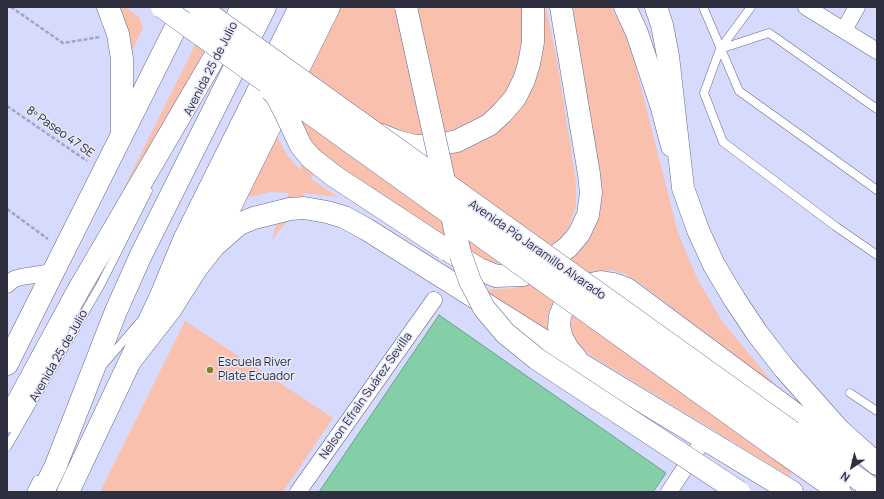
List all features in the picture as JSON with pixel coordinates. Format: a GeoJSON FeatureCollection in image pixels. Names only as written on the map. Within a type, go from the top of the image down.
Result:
{"type":"FeatureCollection","features":[{"type":"Feature","properties":{"kind":"main road"},"geometry":{"type":"LineString","coordinates":[[108,7],[118,34],[122,59],[122,135]]}},
{"type":"Feature","properties":{"kind":"main road","name":"Avenida Pío Jaramillo Alvarado"},"geometry":{"type":"LineString","coordinates":[[162,7],[840,492]]}},
{"type":"Feature","properties":{"kind":"main road"},"geometry":{"type":"LineString","coordinates":[[7,364],[186,7]]}},
{"type":"Feature","properties":{"kind":"main road","name":"Avenida Pío Jaramillo Alvarado"},"geometry":{"type":"LineString","coordinates":[[199,7],[877,492]]}},
{"type":"Feature","properties":{"kind":"main road","name":"Avenida 25 de Julio"},"geometry":{"type":"LineString","coordinates":[[49,469],[88,383],[116,311],[141,255],[265,7]]}},
{"type":"Feature","properties":{"kind":"main road","name":"Avenida 25 de Julio"},"geometry":{"type":"LineString","coordinates":[[68,492],[160,298],[184,240],[300,7]]}},
{"type":"Feature","properties":{"kind":"main road"},"geometry":{"type":"LineString","coordinates":[[49,469],[170,310],[196,269],[230,207],[329,7]]}},
{"type":"Feature","properties":{"kind":"main road"},"geometry":{"type":"LineString","coordinates":[[406,7],[460,253],[470,282],[484,308],[505,333],[537,359],[739,492]]}},
{"type":"Feature","properties":{"kind":"main road"},"geometry":{"type":"LineString","coordinates":[[369,130],[396,141],[415,146],[438,145],[457,141],[489,125],[502,114],[514,98],[524,80],[533,42],[534,7]]}},
{"type":"Feature","properties":{"kind":"main road"},"geometry":{"type":"LineString","coordinates":[[259,77],[276,95],[301,146],[311,158],[334,176],[445,249],[479,269],[496,276],[523,275],[544,265],[568,247],[578,234],[588,215],[591,193],[589,174],[561,7]]}},
{"type":"Feature","properties":{"kind":"main road"},"geometry":{"type":"LineString","coordinates":[[626,7],[637,32],[659,101],[683,188],[698,230],[714,266],[757,333],[784,368],[839,430],[877,464]]}},
{"type":"Feature","properties":{"kind":"main road"},"geometry":{"type":"LineString","coordinates":[[656,7],[662,25],[668,56],[683,188]]}},
{"type":"Feature","properties":{"kind":"main road","name":"Avenida 25 de Julio"},"geometry":{"type":"LineString","coordinates":[[7,422],[78,289],[240,13]]}},
{"type":"Feature","properties":{"kind":"main road"},"geometry":{"type":"LineString","coordinates":[[196,269],[214,246],[239,224],[254,218],[290,209],[304,208],[344,216],[584,366],[792,492]]}},
{"type":"Feature","properties":{"kind":"main road"},"geometry":{"type":"LineString","coordinates":[[17,402],[53,272]]}},
{"type":"Feature","properties":{"kind":"main road"},"geometry":{"type":"LineString","coordinates":[[584,366],[568,350],[562,338],[559,327],[560,316],[564,306],[572,294],[580,288],[601,282],[614,284],[627,289],[877,474]]}},
{"type":"Feature","properties":{"kind":"street"},"geometry":{"type":"LineString","coordinates":[[806,7],[877,51]]}},
{"type":"Feature","properties":{"kind":"street"},"geometry":{"type":"LineString","coordinates":[[844,30],[857,7]]}},
{"type":"Feature","properties":{"kind":"street"},"geometry":{"type":"LineString","coordinates":[[7,285],[21,277],[53,272]]}},
{"type":"Feature","properties":{"kind":"street","name":"Nelson Efraìn Suárez Sevilla"},"geometry":{"type":"LineString","coordinates":[[298,492],[434,300]]}},
{"type":"Feature","properties":{"kind":"street"},"geometry":{"type":"LineString","coordinates":[[669,492],[704,439]]}},
{"type":"Feature","properties":{"kind":"lane","name":"Avenida 25 de Julio"},"geometry":{"type":"LineString","coordinates":[[88,383],[160,298],[182,269],[197,243],[315,7]]}},
{"type":"Feature","properties":{"kind":"lane"},"geometry":{"type":"LineString","coordinates":[[703,7],[739,91],[877,190]]}},
{"type":"Feature","properties":{"kind":"lane"},"geometry":{"type":"LineString","coordinates":[[751,7],[720,48],[704,93],[723,142],[877,255]]}},
{"type":"Feature","properties":{"kind":"lane","name":"Avenida 25 de Julio"},"geometry":{"type":"LineString","coordinates":[[165,158],[240,13]]}},
{"type":"Feature","properties":{"kind":"lane"},"geometry":{"type":"LineString","coordinates":[[720,48],[769,33],[877,109]]}},
{"type":"Feature","properties":{"kind":"lane","name":"Avenida 25 de Julio"},"geometry":{"type":"LineString","coordinates":[[7,447],[101,284],[151,186]]}},
{"type":"Feature","properties":{"kind":"lane"},"geometry":{"type":"LineString","coordinates":[[850,393],[877,411]]}},
{"type":"Feature","properties":{"kind":"lane","name":"Avenida 25 de Julio"},"geometry":{"type":"LineString","coordinates":[[7,431],[17,402]]}},
{"type":"Feature","properties":{"kind":"lane","name":"Avenida 25 de Julio"},"geometry":{"type":"LineString","coordinates":[[31,492],[49,469]]}},
{"type":"Feature","properties":{"kind":"path"},"geometry":{"type":"LineString","coordinates":[[10,7],[63,43],[118,34]]}},
{"type":"Feature","properties":{"kind":"path","name":"8º Paseo 47 SE"},"geometry":{"type":"LineString","coordinates":[[7,106],[103,172]]}},
{"type":"Feature","properties":{"kind":"path"},"geometry":{"type":"LineString","coordinates":[[7,209],[64,251]]}},
{"type":"Feature","properties":{"kind":"shaded area"},"geometry":{"type":"Polygon","coordinates":[[[116,7],[127,8],[139,17],[143,28],[131,53],[116,7]]]}},
{"type":"Feature","properties":{"kind":"shaded area"},"geometry":{"type":"Polygon","coordinates":[[[214,7],[226,7],[186,86],[123,190],[214,7]]]}},
{"type":"Feature","properties":{"kind":"shaded area"},"geometry":{"type":"Polygon","coordinates":[[[339,7],[546,7],[558,66],[576,182],[576,206],[569,227],[557,242],[497,264],[482,262],[323,156],[311,179],[338,197],[304,193],[293,214],[272,240],[280,210],[289,193],[271,192],[245,198],[276,135],[287,155],[300,170],[313,144],[293,108],[306,73],[339,7]]]}},
{"type":"Feature","properties":{"kind":"shaded area"},"geometry":{"type":"Polygon","coordinates":[[[573,7],[611,7],[623,28],[634,60],[678,233],[697,278],[722,321],[779,390],[641,284],[625,274],[612,270],[586,273],[554,300],[548,313],[547,335],[464,281],[486,290],[515,288],[529,283],[574,256],[599,187],[573,7]]]}},
{"type":"Feature","properties":{"kind":"shaded area"},"geometry":{"type":"Polygon","coordinates":[[[572,314],[792,471],[790,477],[590,355],[578,344],[572,335],[572,314]]]}},
{"type":"Feature","properties":{"kind":"shaded area"},"geometry":{"type":"Polygon","coordinates":[[[439,315],[666,473],[653,492],[319,492],[439,315]]]}},
{"type":"Feature","properties":{"kind":"shaded area","name":"Escuela River Plate Ecuador"},"geometry":{"type":"Polygon","coordinates":[[[185,321],[333,418],[283,492],[100,492],[185,321]]]}},
{"type":"Feature","properties":{"kind":"place","name":"Escuela River Plate Ecuador"},"geometry":{"type":"Point","coordinates":[210,370]}}]}
